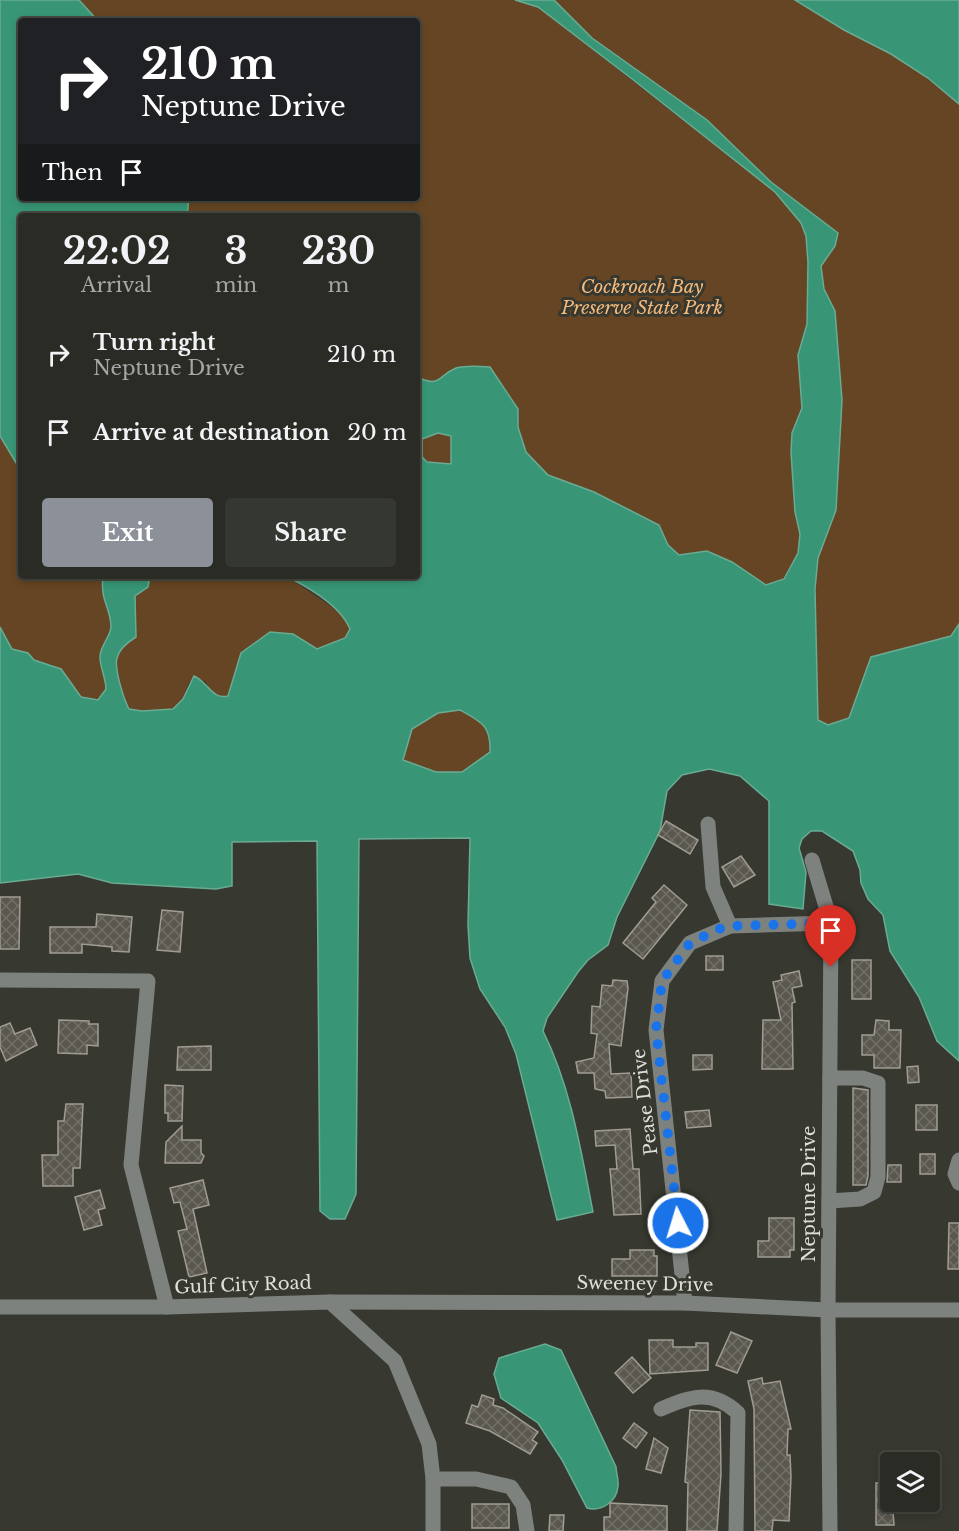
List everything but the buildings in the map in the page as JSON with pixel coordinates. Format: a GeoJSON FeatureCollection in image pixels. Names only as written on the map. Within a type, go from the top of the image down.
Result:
{"type":"FeatureCollection","features":[{"type":"Feature","properties":{"kind":"street"},"geometry":{"type":"LineString","coordinates":[[708,824],[712,887],[730,926]]}},
{"type":"Feature","properties":{"kind":"street","name":"Neptune Drive"},"geometry":{"type":"LineString","coordinates":[[812,860],[831,923],[828,1310],[830,1531]]}},
{"type":"Feature","properties":{"kind":"street","name":"Pease Drive"},"geometry":{"type":"LineString","coordinates":[[685,1303],[656,1030],[662,981],[690,943],[730,926],[831,923]]}},
{"type":"Feature","properties":{"kind":"street"},"geometry":{"type":"LineString","coordinates":[[0,980],[148,981],[131,1165],[167,1307]]}},
{"type":"Feature","properties":{"kind":"street"},"geometry":{"type":"LineString","coordinates":[[829,1201],[861,1200],[874,1192],[878,1177],[878,1083],[863,1078],[830,1078]]}},
{"type":"Feature","properties":{"kind":"street"},"geometry":{"type":"LineString","coordinates":[[959,1160],[955,1174],[959,1182]]}},
{"type":"Feature","properties":{"kind":"street","name":"Sweeney Drive"},"geometry":{"type":"LineString","coordinates":[[330,1302],[685,1303],[828,1310],[959,1310]]}},
{"type":"Feature","properties":{"kind":"street","name":"Gulf City Road"},"geometry":{"type":"LineString","coordinates":[[0,1307],[167,1307],[330,1302],[395,1361],[429,1444],[433,1479],[433,1531]]}},
{"type":"Feature","properties":{"kind":"street"},"geometry":{"type":"LineString","coordinates":[[661,1409],[686,1399],[706,1397],[724,1400],[738,1413],[736,1531]]}},
{"type":"Feature","properties":{"kind":"street"},"geometry":{"type":"LineString","coordinates":[[433,1479],[476,1479],[511,1487],[523,1505],[527,1531]]}},
{"type":"Feature","properties":{"kind":"green space","name":"Cockroach Bay Preserve State Park"},"geometry":{"type":"Polygon","coordinates":[[[79,0],[515,0],[538,7],[775,192],[801,223],[806,236],[808,262],[807,324],[798,355],[802,408],[792,433],[791,452],[795,512],[800,534],[798,553],[784,579],[766,585],[707,551],[679,555],[668,545],[659,525],[594,492],[548,475],[526,452],[518,427],[518,409],[490,367],[460,368],[431,382],[420,378],[420,213],[187,213],[189,201],[420,201],[420,18],[95,18],[79,0]]]}},
{"type":"Feature","properties":{"kind":"green space"},"geometry":{"type":"Polygon","coordinates":[[[554,0],[795,0],[844,30],[891,54],[928,78],[959,104],[959,624],[951,636],[871,657],[849,718],[828,725],[818,720],[815,589],[818,558],[836,510],[842,400],[835,311],[824,289],[821,265],[835,246],[819,218],[771,182],[707,120],[592,38],[554,0]]]}},
{"type":"Feature","properties":{"kind":"green space"},"geometry":{"type":"Polygon","coordinates":[[[438,433],[451,436],[451,464],[427,462],[422,457],[422,439],[438,433]]]}},
{"type":"Feature","properties":{"kind":"green space"},"geometry":{"type":"Polygon","coordinates":[[[0,436],[18,466],[18,579],[103,579],[104,598],[111,626],[100,657],[107,690],[98,700],[81,697],[53,665],[34,660],[28,653],[12,649],[0,627],[0,436]]]}},
{"type":"Feature","properties":{"kind":"green space"},"geometry":{"type":"Polygon","coordinates":[[[149,579],[290,579],[328,604],[346,619],[350,628],[345,638],[317,649],[309,643],[270,632],[241,653],[228,696],[217,695],[211,691],[205,681],[189,682],[183,699],[173,709],[142,711],[129,709],[122,692],[116,663],[122,649],[136,637],[135,596],[148,587],[149,579]]]}},
{"type":"Feature","properties":{"kind":"green space"},"geometry":{"type":"Polygon","coordinates":[[[460,710],[474,718],[486,730],[490,752],[462,772],[436,772],[402,760],[412,729],[438,713],[460,710]]]}},
{"type":"Feature","properties":{"kind":"shaded area"},"geometry":{"type":"Polygon","coordinates":[[[0,0],[79,0],[95,18],[18,18],[18,201],[189,201],[187,213],[18,213],[18,466],[0,436],[0,0]]]}},
{"type":"Feature","properties":{"kind":"shaded area"},"geometry":{"type":"Polygon","coordinates":[[[515,0],[554,0],[592,38],[707,120],[771,182],[838,233],[835,246],[821,266],[824,289],[835,311],[842,400],[836,510],[818,558],[815,589],[818,720],[828,725],[849,718],[871,657],[951,636],[959,624],[959,1061],[937,1041],[919,997],[890,951],[883,915],[868,899],[861,883],[860,870],[853,851],[822,831],[811,831],[802,839],[799,848],[806,872],[803,909],[769,904],[769,801],[740,776],[709,769],[682,775],[667,791],[660,831],[617,917],[608,945],[588,960],[578,972],[547,1018],[543,1031],[553,1052],[568,1097],[593,1212],[557,1220],[516,1054],[505,1027],[480,989],[470,958],[468,925],[470,838],[359,839],[356,1194],[345,1219],[330,1219],[320,1211],[317,841],[232,842],[232,886],[216,889],[112,883],[78,874],[0,883],[0,627],[12,649],[28,653],[34,660],[61,669],[81,697],[98,700],[106,689],[100,657],[111,626],[104,598],[103,579],[149,579],[148,587],[135,596],[136,637],[122,649],[116,663],[120,684],[129,709],[142,711],[173,709],[183,699],[194,676],[214,693],[223,697],[228,696],[241,653],[270,632],[293,634],[317,649],[345,638],[350,629],[332,605],[291,579],[420,579],[420,378],[435,381],[456,368],[468,366],[490,367],[518,409],[518,427],[526,452],[548,475],[594,492],[659,525],[668,545],[679,555],[707,551],[732,562],[766,585],[784,579],[798,553],[800,534],[795,512],[791,452],[792,433],[802,408],[798,355],[807,324],[806,236],[801,223],[775,192],[538,7],[515,0]],[[438,433],[422,439],[422,457],[427,462],[451,464],[451,436],[438,433]],[[460,710],[438,713],[412,729],[403,760],[436,772],[462,772],[490,752],[487,730],[474,718],[460,710]]]}},
{"type":"Feature","properties":{"kind":"shaded area"},"geometry":{"type":"Polygon","coordinates":[[[795,0],[959,0],[959,104],[928,78],[891,54],[844,30],[795,0]]]}},
{"type":"Feature","properties":{"kind":"shaded area"},"geometry":{"type":"Polygon","coordinates":[[[545,1344],[561,1350],[616,1467],[617,1492],[615,1497],[603,1507],[587,1508],[562,1460],[538,1423],[501,1398],[494,1374],[499,1358],[545,1344]]]}},
{"type":"Feature","properties":{"kind":"route"},"geometry":{"type":"LineString","coordinates":[[678,1223],[656,1030],[662,981],[690,943],[730,926],[831,923],[831,967]]}}]}
